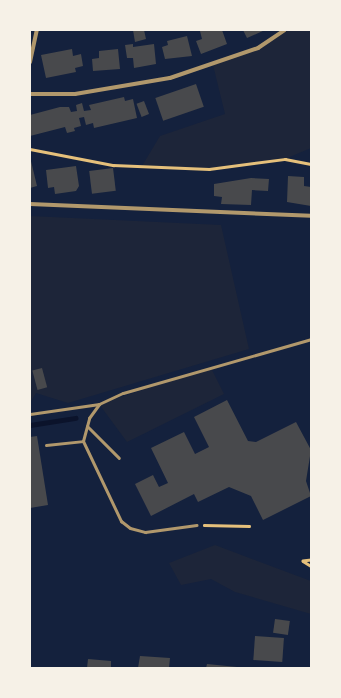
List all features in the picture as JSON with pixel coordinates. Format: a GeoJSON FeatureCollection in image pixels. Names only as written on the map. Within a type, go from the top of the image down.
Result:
{"type":"FeatureCollection","features":[{"type":"Feature","properties":{"kind":"street"},"geometry":{"type":"LineString","coordinates":[[30,62],[37,30]]}},
{"type":"Feature","properties":{"kind":"street"},"geometry":{"type":"LineString","coordinates":[[30,94],[75,94],[170,78],[258,48],[285,30]]}},
{"type":"Feature","properties":{"kind":"street"},"geometry":{"type":"LineString","coordinates":[[30,204],[311,216]]}},
{"type":"Feature","properties":{"kind":"lane"},"geometry":{"type":"LineString","coordinates":[[30,414],[99,404],[176,377],[311,338]]}},
{"type":"Feature","properties":{"kind":"lane"},"geometry":{"type":"LineString","coordinates":[[99,404],[87,426],[83,441],[121,522],[130,528],[145,532],[197,525]]}},
{"type":"Feature","properties":{"kind":"lane"},"geometry":{"type":"LineString","coordinates":[[87,426],[119,458]]}},
{"type":"Feature","properties":{"kind":"lane"},"geometry":{"type":"LineString","coordinates":[[46,445],[83,441]]}},
{"type":"Feature","properties":{"kind":"path"},"geometry":{"type":"LineString","coordinates":[[30,149],[113,165],[209,169],[285,159],[311,164]]}},
{"type":"Feature","properties":{"kind":"path"},"geometry":{"type":"LineString","coordinates":[[197,525],[249,526]]}},
{"type":"Feature","properties":{"kind":"path"},"geometry":{"type":"LineString","coordinates":[[311,560],[303,562],[311,566]]}},
{"type":"Feature","properties":{"kind":"shaded area"},"geometry":{"type":"Polygon","coordinates":[[[285,30],[311,30],[311,148],[285,159],[209,169],[142,166],[160,136],[225,114],[213,65],[258,48],[285,30]]]}},
{"type":"Feature","properties":{"kind":"shaded area"},"geometry":{"type":"Polygon","coordinates":[[[30,216],[221,225],[249,349],[68,403],[36,393],[30,403],[30,216]]]}},
{"type":"Feature","properties":{"kind":"shaded area"},"geometry":{"type":"Polygon","coordinates":[[[211,368],[224,394],[127,442],[99,404],[211,368]]]}},
{"type":"Feature","properties":{"kind":"shaded area"},"geometry":{"type":"Polygon","coordinates":[[[215,545],[311,581],[311,614],[235,592],[211,579],[181,585],[169,563],[215,545]]]}},
{"type":"Feature","properties":{"kind":"building"},"geometry":{"type":"Polygon","coordinates":[[[133,30],[144,30],[146,39],[135,42],[133,30]]]}},
{"type":"Feature","properties":{"kind":"building"},"geometry":{"type":"Polygon","coordinates":[[[222,30],[227,44],[201,54],[196,41],[202,39],[200,31],[222,30]]]}},
{"type":"Feature","properties":{"kind":"building"},"geometry":{"type":"Polygon","coordinates":[[[243,30],[265,30],[247,38],[243,30]]]}},
{"type":"Feature","properties":{"kind":"building"},"geometry":{"type":"Polygon","coordinates":[[[187,36],[192,56],[165,59],[162,47],[168,45],[167,41],[187,36]]]}},
{"type":"Feature","properties":{"kind":"building"},"geometry":{"type":"Polygon","coordinates":[[[133,44],[133,47],[154,44],[156,64],[134,68],[133,58],[127,58],[125,45],[133,44]]]}},
{"type":"Feature","properties":{"kind":"building"},"geometry":{"type":"Polygon","coordinates":[[[72,49],[73,56],[81,54],[83,66],[75,68],[76,72],[46,78],[41,55],[72,49]]]}},
{"type":"Feature","properties":{"kind":"building"},"geometry":{"type":"Polygon","coordinates":[[[118,49],[120,69],[93,71],[92,59],[99,58],[99,51],[118,49]]]}},
{"type":"Feature","properties":{"kind":"building"},"geometry":{"type":"Polygon","coordinates":[[[196,84],[204,107],[163,121],[155,98],[196,84]]]}},
{"type":"Feature","properties":{"kind":"building"},"geometry":{"type":"Polygon","coordinates":[[[124,97],[125,101],[133,99],[137,118],[94,128],[93,123],[86,125],[84,117],[79,118],[81,126],[74,128],[75,131],[67,133],[65,127],[30,136],[30,115],[60,107],[69,107],[71,112],[77,111],[76,105],[82,103],[84,111],[91,110],[89,105],[124,97]]]}},
{"type":"Feature","properties":{"kind":"building"},"geometry":{"type":"Polygon","coordinates":[[[144,101],[149,114],[142,117],[137,104],[144,101]]]}},
{"type":"Feature","properties":{"kind":"building"},"geometry":{"type":"Polygon","coordinates":[[[30,157],[37,186],[30,188],[30,157]]]}},
{"type":"Feature","properties":{"kind":"building"},"geometry":{"type":"Polygon","coordinates":[[[76,166],[79,186],[76,191],[55,194],[54,187],[48,188],[46,170],[76,166]]]}},
{"type":"Feature","properties":{"kind":"building"},"geometry":{"type":"Polygon","coordinates":[[[113,168],[116,191],[92,194],[89,171],[113,168]]]}},
{"type":"Feature","properties":{"kind":"building"},"geometry":{"type":"Polygon","coordinates":[[[288,176],[304,177],[304,186],[311,187],[311,206],[287,202],[288,176]]]}},
{"type":"Feature","properties":{"kind":"building"},"geometry":{"type":"Polygon","coordinates":[[[251,178],[269,179],[268,191],[252,190],[251,205],[221,204],[222,197],[214,196],[214,184],[251,178]]]}},
{"type":"Feature","properties":{"kind":"building"},"geometry":{"type":"Polygon","coordinates":[[[42,368],[47,387],[38,390],[32,371],[42,368]]]}},
{"type":"Feature","properties":{"kind":"building"},"geometry":{"type":"Polygon","coordinates":[[[227,400],[248,441],[256,442],[296,422],[311,450],[306,481],[311,496],[263,520],[251,496],[229,487],[198,502],[194,494],[151,516],[135,484],[153,475],[159,487],[168,483],[151,448],[184,432],[195,454],[209,447],[194,417],[227,400]]]}},
{"type":"Feature","properties":{"kind":"building"},"geometry":{"type":"Polygon","coordinates":[[[37,436],[48,505],[30,508],[30,437],[37,436]]]}},
{"type":"Feature","properties":{"kind":"building"},"geometry":{"type":"Polygon","coordinates":[[[275,619],[290,621],[288,635],[273,633],[275,619]]]}},
{"type":"Feature","properties":{"kind":"building"},"geometry":{"type":"Polygon","coordinates":[[[255,636],[284,638],[282,662],[253,660],[255,636]]]}},
{"type":"Feature","properties":{"kind":"building"},"geometry":{"type":"Polygon","coordinates":[[[140,656],[170,658],[169,668],[138,668],[140,656]]]}},
{"type":"Feature","properties":{"kind":"building"},"geometry":{"type":"Polygon","coordinates":[[[88,659],[111,661],[111,668],[87,668],[88,659]]]}},
{"type":"Feature","properties":{"kind":"building"},"geometry":{"type":"Polygon","coordinates":[[[207,664],[237,667],[237,668],[206,668],[207,664]]]}},
{"type":"Feature","properties":{"kind":"waterway"},"geometry":{"type":"LineString","coordinates":[[30,425],[75,418]]}}]}
